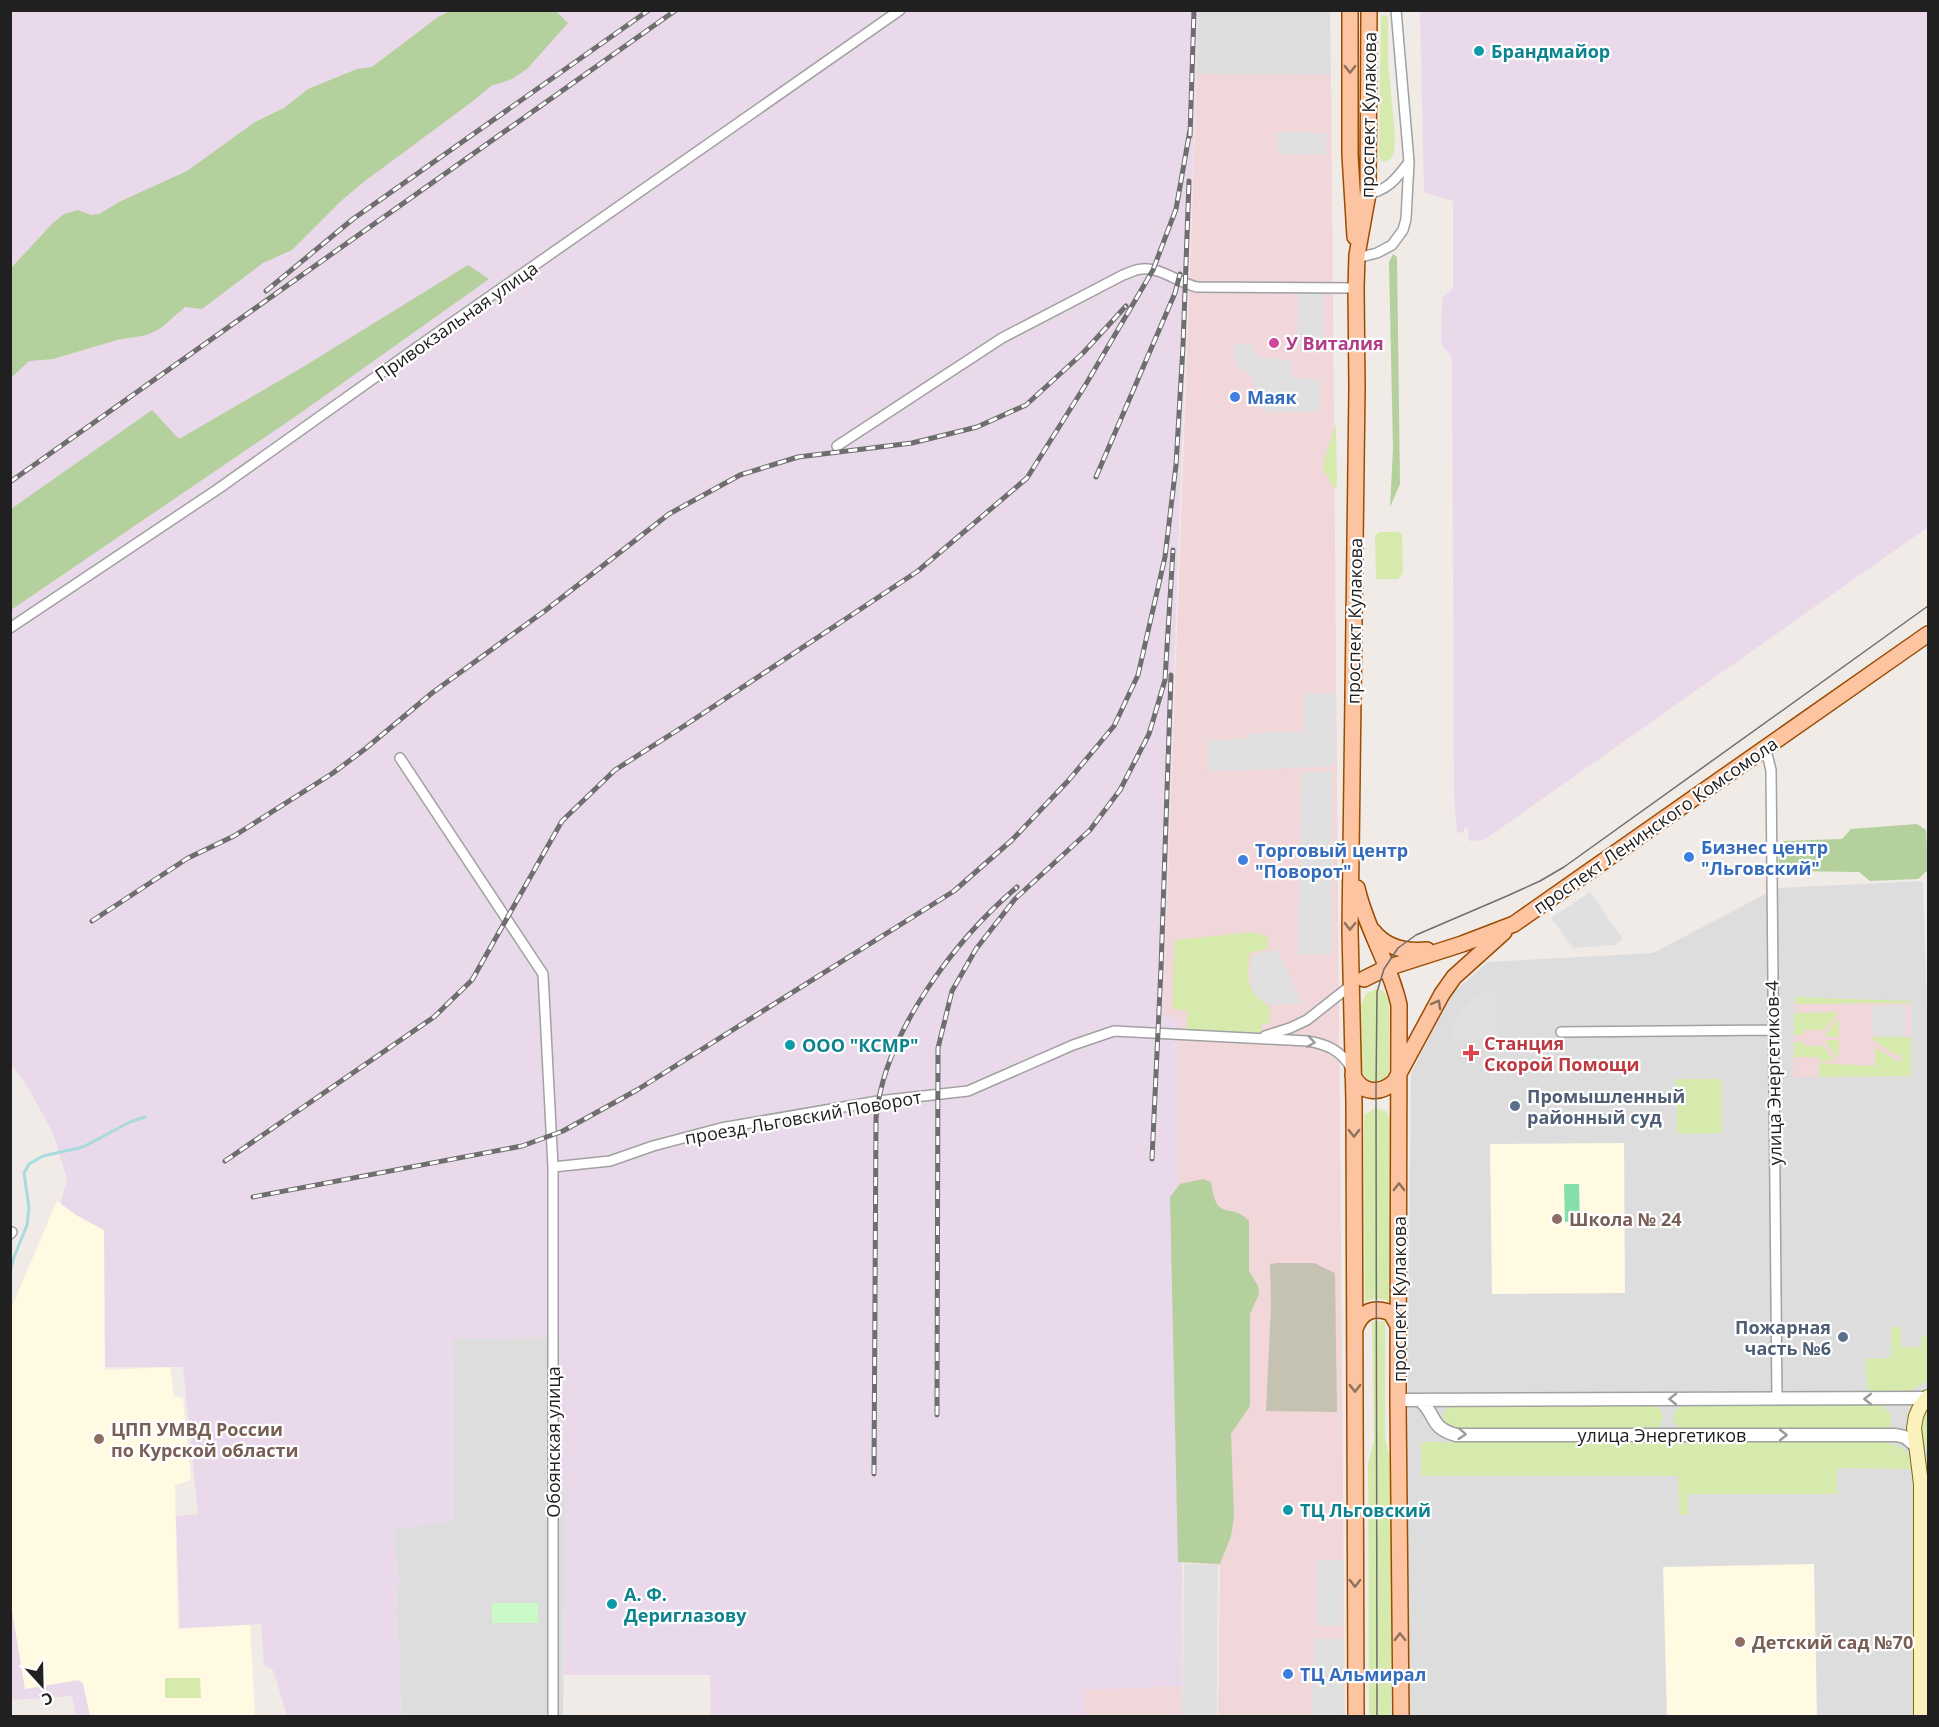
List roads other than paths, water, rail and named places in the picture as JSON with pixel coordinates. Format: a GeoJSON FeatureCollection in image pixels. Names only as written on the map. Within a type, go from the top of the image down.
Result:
{"type":"FeatureCollection","features":[{"type":"Feature","properties":{"kind":"main road","name":"проспект Кулакова"},"geometry":{"type":"LineString","coordinates":[[1350,10],[1352,195],[1357,257],[1352,868],[1357,983],[1353,1075]]}},
{"type":"Feature","properties":{"kind":"main road","name":"проспект Кулакова"},"geometry":{"type":"LineString","coordinates":[[1357,257],[1368,194],[1369,10]]}},
{"type":"Feature","properties":{"kind":"main road","name":"проспект Ленинского Комсомола"},"geometry":{"type":"LineString","coordinates":[[1357,983],[1387,968],[1462,944],[1514,924],[1929,634]]}},
{"type":"Feature","properties":{"kind":"main road"},"geometry":{"type":"LineString","coordinates":[[1352,868],[1366,921],[1387,968],[1399,1005],[1399,1074],[1389,1087],[1376,1091],[1362,1088],[1353,1075]]}},
{"type":"Feature","properties":{"kind":"main road"},"geometry":{"type":"LineString","coordinates":[[1366,921],[1376,935],[1386,942],[1410,951],[1462,944]]}},
{"type":"Feature","properties":{"kind":"main road","name":"проспект Кулакова"},"geometry":{"type":"LineString","coordinates":[[1401,1716],[1398,1400],[1399,1074],[1454,976],[1514,924]]}},
{"type":"Feature","properties":{"kind":"main road"},"geometry":{"type":"LineString","coordinates":[[1357,983],[1379,978],[1388,983],[1399,1005]]}},
{"type":"Feature","properties":{"kind":"main road"},"geometry":{"type":"LineString","coordinates":[[1353,1075],[1356,1716]]}},
{"type":"Feature","properties":{"kind":"main road"},"geometry":{"type":"LineString","coordinates":[[1355,1329],[1363,1314],[1369,1310],[1379,1309],[1391,1313],[1397,1321],[1399,1330]]}},
{"type":"Feature","properties":{"kind":"main road"},"geometry":{"type":"LineString","coordinates":[[1921,1716],[1921,1484],[1914,1428],[1916,1416],[1928,1397]]}},
{"type":"Feature","properties":{"kind":"main road"},"geometry":{"type":"LineString","coordinates":[[1917,1447],[1929,1459]]}},
{"type":"Feature","properties":{"kind":"street","name":"Привокзальная улица"},"geometry":{"type":"LineString","coordinates":[[10,628],[218,489],[900,10]]}},
{"type":"Feature","properties":{"kind":"street"},"geometry":{"type":"LineString","coordinates":[[1357,257],[1377,253],[1392,245],[1403,230],[1406,219],[1409,162],[1396,10]]}},
{"type":"Feature","properties":{"kind":"street"},"geometry":{"type":"LineString","coordinates":[[1352,195],[1380,192],[1409,162]]}},
{"type":"Feature","properties":{"kind":"street"},"geometry":{"type":"LineString","coordinates":[[837,446],[1002,338],[1123,275],[1141,269],[1153,270],[1197,287],[1356,288]]}},
{"type":"Feature","properties":{"kind":"street","name":"улица Энергетиков-4"},"geometry":{"type":"LineString","coordinates":[[1763,749],[1768,758],[1770,770],[1777,1399]]}},
{"type":"Feature","properties":{"kind":"street"},"geometry":{"type":"LineString","coordinates":[[400,758],[543,974],[553,1167]]}},
{"type":"Feature","properties":{"kind":"street"},"geometry":{"type":"LineString","coordinates":[[1253,1038],[1290,1028],[1307,1020],[1357,983]]}},
{"type":"Feature","properties":{"kind":"street"},"geometry":{"type":"LineString","coordinates":[[1561,1032],[1773,1030]]}},
{"type":"Feature","properties":{"kind":"street","name":"проезд Льговский Поворот"},"geometry":{"type":"LineString","coordinates":[[553,1167],[610,1161],[653,1146],[721,1128],[878,1101],[968,1091],[1072,1045],[1114,1031],[1307,1041],[1323,1044],[1336,1050],[1345,1058],[1353,1075]]}},
{"type":"Feature","properties":{"kind":"street","name":"Обоянская улица"},"geometry":{"type":"LineString","coordinates":[[553,1167],[553,1716]]}},
{"type":"Feature","properties":{"kind":"street","name":"улица Энергетиков"},"geometry":{"type":"LineString","coordinates":[[1398,1400],[1928,1397]]}},
{"type":"Feature","properties":{"kind":"street","name":"улица Энергетиков"},"geometry":{"type":"LineString","coordinates":[[1420,1400],[1430,1412],[1436,1425],[1443,1431],[1456,1435],[1896,1435],[1905,1437],[1917,1447]]}},
{"type":"Feature","properties":{"kind":"waterway"},"geometry":{"type":"LineString","coordinates":[[10,1272],[27,1225],[29,1208],[24,1173],[29,1164],[43,1156],[83,1147],[130,1122],[145,1117]]}},
{"type":"Feature","properties":{"kind":"tram line"},"geometry":{"type":"LineString","coordinates":[[1377,1716],[1376,1091],[1377,992],[1384,969],[1398,948],[1416,935],[1540,881],[1564,867],[1928,606]]}},
{"type":"Feature","properties":{"kind":"railway"},"geometry":{"type":"LineString","coordinates":[[266,291],[353,219],[649,10]]}},
{"type":"Feature","properties":{"kind":"railway"},"geometry":{"type":"LineString","coordinates":[[10,482],[676,10]]}},
{"type":"Feature","properties":{"kind":"railway"},"geometry":{"type":"LineString","coordinates":[[1190,136],[1194,10]]}},
{"type":"Feature","properties":{"kind":"railway"},"geometry":{"type":"LineString","coordinates":[[225,1161],[434,1017],[472,980],[562,821],[615,770],[918,571],[1027,478],[1153,270],[1176,209],[1190,130]]}},
{"type":"Feature","properties":{"kind":"railway"},"geometry":{"type":"LineString","coordinates":[[253,1197],[522,1146],[563,1131],[637,1090],[954,891],[1012,840],[1068,781],[1114,726],[1138,675],[1165,557],[1176,465],[1189,181]]}},
{"type":"Feature","properties":{"kind":"railway"},"geometry":{"type":"LineString","coordinates":[[1096,477],[1175,293],[1180,274]]}},
{"type":"Feature","properties":{"kind":"railway"},"geometry":{"type":"LineString","coordinates":[[92,921],[188,858],[234,836],[333,773],[432,693],[546,610],[669,514],[740,475],[798,457],[912,443],[977,427],[1026,405],[1083,353],[1126,306]]}},
{"type":"Feature","properties":{"kind":"railway"},"geometry":{"type":"LineString","coordinates":[[937,1415],[938,1048],[952,991],[976,949],[1015,899],[1090,830],[1120,790],[1149,734],[1165,680],[1173,550]]}},
{"type":"Feature","properties":{"kind":"railway"},"geometry":{"type":"LineString","coordinates":[[1152,1159],[1171,675]]}},
{"type":"Feature","properties":{"kind":"railway"},"geometry":{"type":"LineString","coordinates":[[874,1474],[876,1118],[882,1086],[893,1054],[926,990],[970,934],[1017,887]]}},
{"type":"Feature","properties":{"kind":"place","name":"Брандмайор"},"geometry":{"type":"Point","coordinates":[1479,51]}},
{"type":"Feature","properties":{"kind":"place","name":"У Виталия"},"geometry":{"type":"Point","coordinates":[1274,343]}},
{"type":"Feature","properties":{"kind":"place","name":"Маяк"},"geometry":{"type":"Point","coordinates":[1235,397]}},
{"type":"Feature","properties":{"kind":"place","name":"Бизнес центр \"Льговский\""},"geometry":{"type":"Point","coordinates":[1689,857]}},
{"type":"Feature","properties":{"kind":"place","name":"Торговый центр \"Поворот\""},"geometry":{"type":"Point","coordinates":[1243,860]}},
{"type":"Feature","properties":{"kind":"place","name":"ООО \"КСМР\""},"geometry":{"type":"Point","coordinates":[790,1045]}},
{"type":"Feature","properties":{"kind":"place","name":"Станция Скорой Помощи"},"geometry":{"type":"Point","coordinates":[1471,1053]}},
{"type":"Feature","properties":{"kind":"place","name":"Промышленный районный суд"},"geometry":{"type":"Point","coordinates":[1515,1106]}},
{"type":"Feature","properties":{"kind":"place","name":"Школа № 24"},"geometry":{"type":"Point","coordinates":[1557,1219]}},
{"type":"Feature","properties":{"kind":"place","name":"Пожарная часть №6"},"geometry":{"type":"Point","coordinates":[1843,1337]}},
{"type":"Feature","properties":{"kind":"place","name":"ЦПП УМВД России по Курской области"},"geometry":{"type":"Point","coordinates":[99,1439]}},
{"type":"Feature","properties":{"kind":"place","name":"ТЦ Льговский"},"geometry":{"type":"Point","coordinates":[1288,1510]}},
{"type":"Feature","properties":{"kind":"place","name":"А. Ф. Дериглазову"},"geometry":{"type":"Point","coordinates":[612,1604]}},
{"type":"Feature","properties":{"kind":"place","name":"Детский сад №70"},"geometry":{"type":"Point","coordinates":[1740,1642]}},
{"type":"Feature","properties":{"kind":"place","name":"ТЦ Альмирал"},"geometry":{"type":"Point","coordinates":[1288,1674]}}]}
